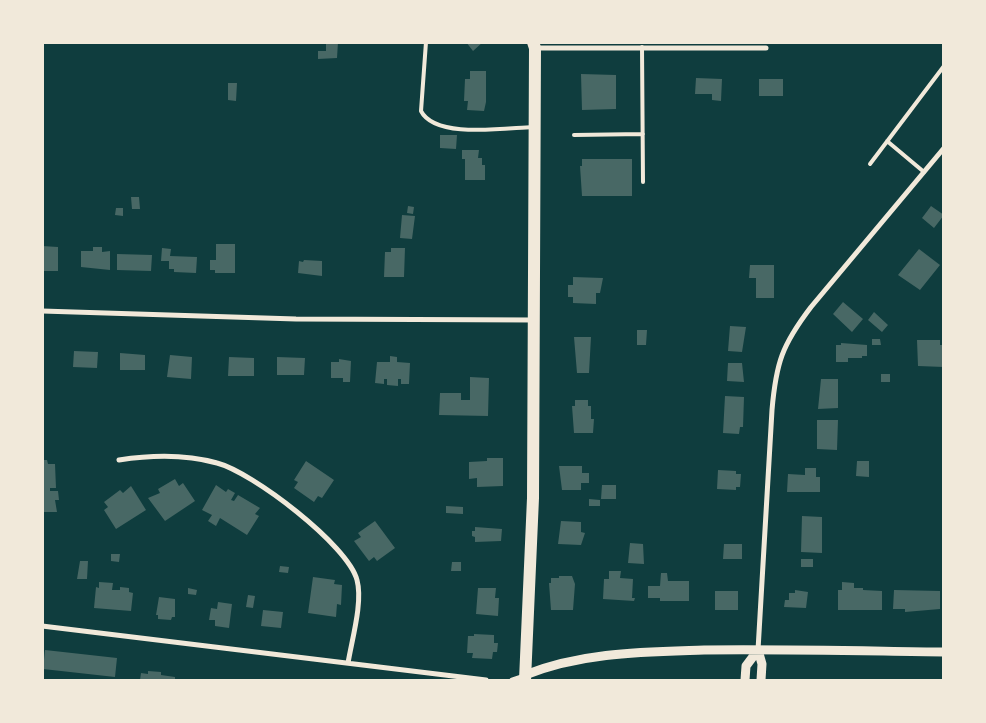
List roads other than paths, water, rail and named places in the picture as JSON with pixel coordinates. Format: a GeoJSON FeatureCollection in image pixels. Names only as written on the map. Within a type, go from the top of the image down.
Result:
{"type":"FeatureCollection","features":[{"type":"Feature","properties":{"kind":"main road"},"geometry":{"type":"LineString","coordinates":[[525,678],[533,498],[535,44]]}},
{"type":"Feature","properties":{"kind":"street"},"geometry":{"type":"LineString","coordinates":[[535,44],[642,47],[683,45],[766,48]]}},
{"type":"Feature","properties":{"kind":"street"},"geometry":{"type":"LineString","coordinates":[[761,680],[762,664],[758,650],[772,410],[775,378],[781,354],[792,332],[811,307],[944,148]]}},
{"type":"Feature","properties":{"kind":"street"},"geometry":{"type":"LineString","coordinates":[[42,311],[296,319],[534,320]]}},
{"type":"Feature","properties":{"kind":"street"},"geometry":{"type":"LineString","coordinates":[[119,460],[175,456],[220,463],[273,494],[312,525],[350,564],[356,578],[359,594],[348,662]]}},
{"type":"Feature","properties":{"kind":"street"},"geometry":{"type":"LineString","coordinates":[[42,626],[486,680]]}},
{"type":"Feature","properties":{"kind":"street"},"geometry":{"type":"LineString","coordinates":[[745,680],[746,666],[758,650]]}},
{"type":"Feature","properties":{"kind":"street"},"geometry":{"type":"LineString","coordinates":[[512,680],[525,678],[552,665],[636,652],[758,650],[944,652]]}},
{"type":"Feature","properties":{"kind":"lane"},"geometry":{"type":"LineString","coordinates":[[426,42],[421,111],[425,119],[437,126],[454,129],[535,127]]}},
{"type":"Feature","properties":{"kind":"lane"},"geometry":{"type":"LineString","coordinates":[[642,47],[643,182]]}},
{"type":"Feature","properties":{"kind":"lane"},"geometry":{"type":"LineString","coordinates":[[870,164],[944,66]]}},
{"type":"Feature","properties":{"kind":"lane"},"geometry":{"type":"LineString","coordinates":[[574,134],[642,134]]}},
{"type":"Feature","properties":{"kind":"lane"},"geometry":{"type":"LineString","coordinates":[[887,142],[924,172]]}}]}
